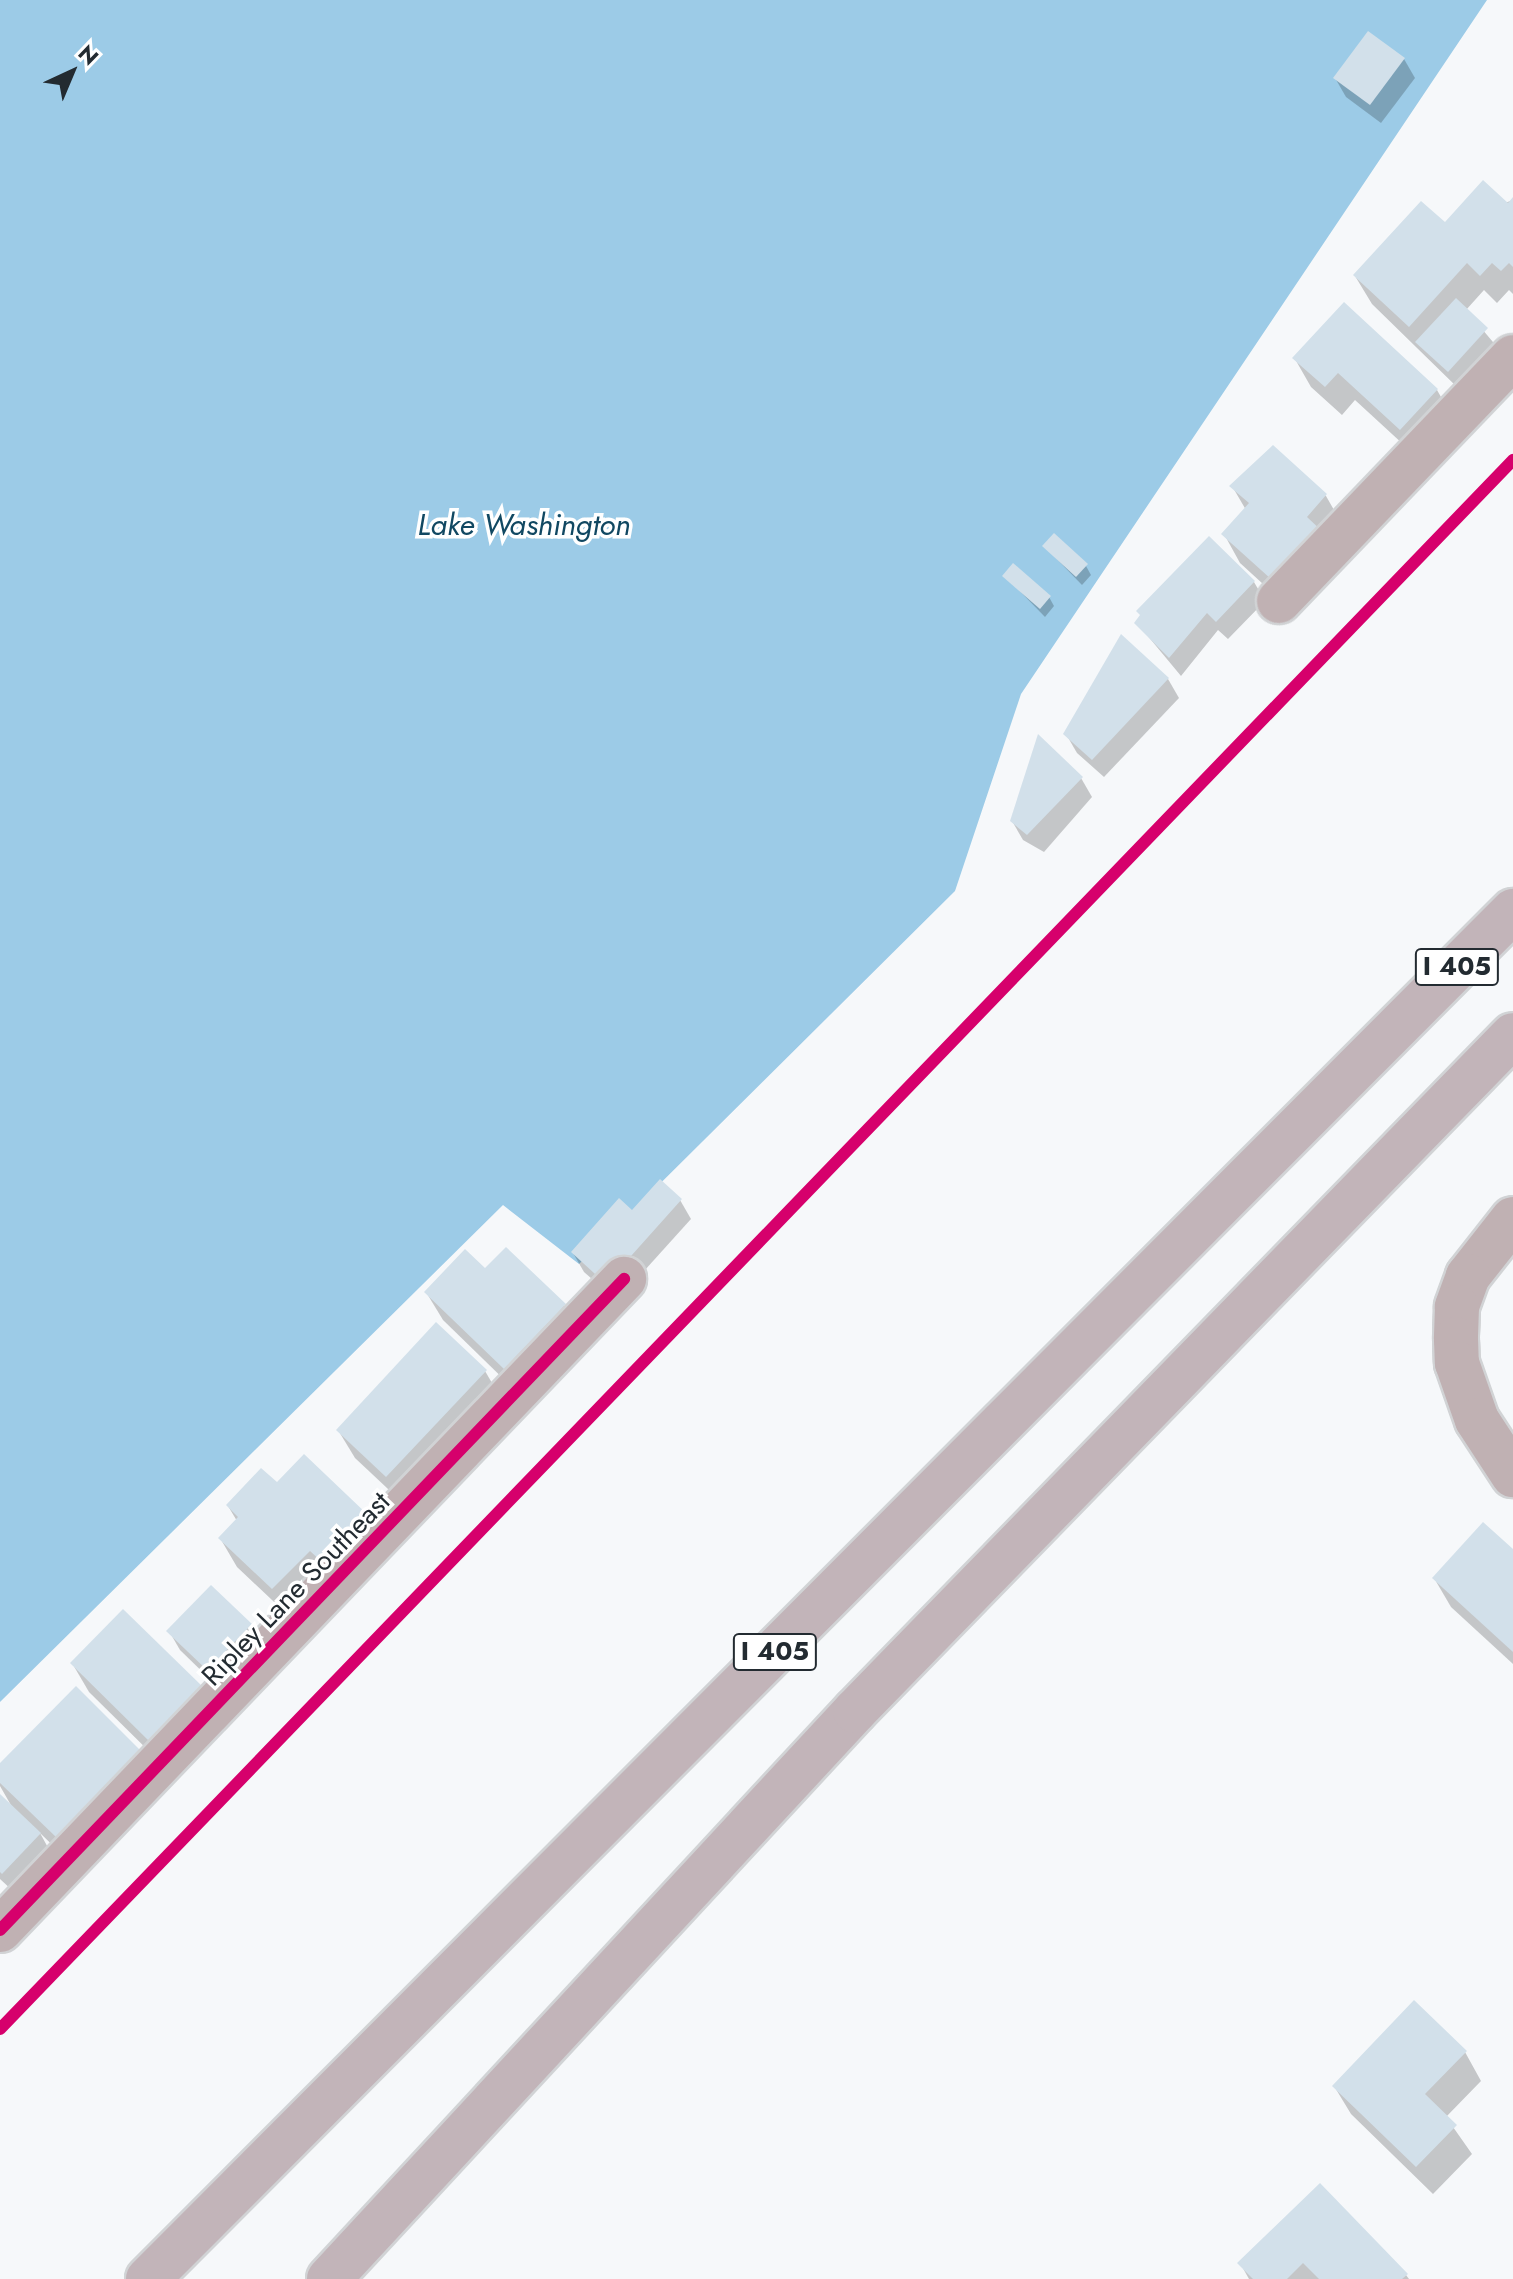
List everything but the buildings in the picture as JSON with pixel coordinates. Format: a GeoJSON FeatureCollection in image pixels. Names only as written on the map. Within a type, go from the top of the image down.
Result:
{"type":"FeatureCollection","features":[{"type":"Feature","properties":{"kind":"highway","name":"I 405"},"geometry":{"type":"LineString","coordinates":[[148,2279],[1513,911]]}},
{"type":"Feature","properties":{"kind":"highway"},"geometry":{"type":"LineString","coordinates":[[329,2279],[855,1711],[1513,1035]]}},
{"type":"Feature","properties":{"kind":"street"},"geometry":{"type":"LineString","coordinates":[[1279,601],[1513,357]]}},
{"type":"Feature","properties":{"kind":"street"},"geometry":{"type":"LineString","coordinates":[[1513,1219],[1468,1276],[1457,1307],[1456,1339],[1457,1363],[1477,1420],[1513,1475]]}},
{"type":"Feature","properties":{"kind":"street","name":"Ripley Lane Southeast"},"geometry":{"type":"LineString","coordinates":[[0,1930],[624,1279]]}},
{"type":"Feature","properties":{"kind":"water","name":"Lake Washington"},"geometry":{"type":"Polygon","coordinates":[[[0,0],[1487,0],[1021,694],[955,891],[579,1264],[503,1205],[0,1702],[0,0]]]}},
{"type":"Feature","properties":{"kind":"cycle path"},"geometry":{"type":"LineString","coordinates":[[0,2029],[1513,460]]}},
{"type":"Feature","properties":{"kind":"cycle path"},"geometry":{"type":"LineString","coordinates":[[0,1930],[624,1279]]}}]}
